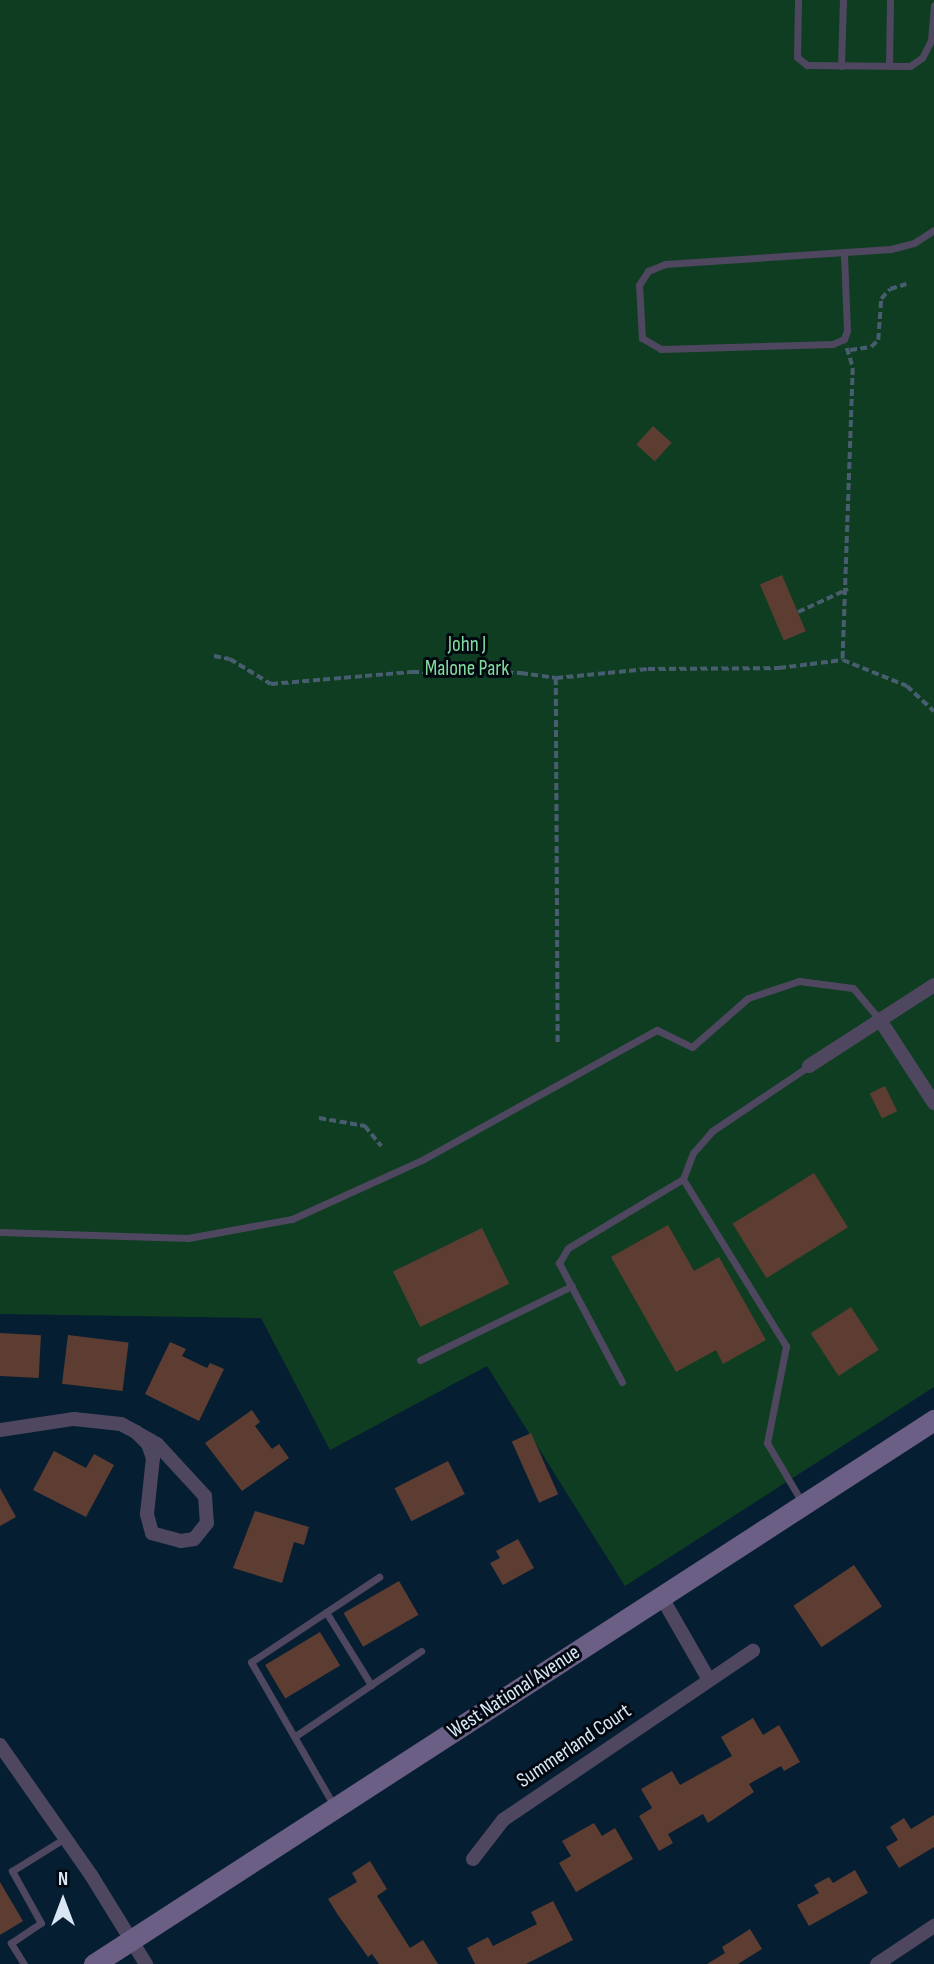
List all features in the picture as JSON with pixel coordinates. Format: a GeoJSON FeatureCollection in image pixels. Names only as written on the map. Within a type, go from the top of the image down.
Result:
{"type":"FeatureCollection","features":[{"type":"Feature","properties":{"kind":"main road","name":"West National Avenue"},"geometry":{"type":"LineString","coordinates":[[93,1964],[934,1420]]}},
{"type":"Feature","properties":{"kind":"street"},"geometry":{"type":"LineString","coordinates":[[809,1066],[934,985]]}},
{"type":"Feature","properties":{"kind":"street"},"geometry":{"type":"LineString","coordinates":[[880,1020],[934,1103]]}},
{"type":"Feature","properties":{"kind":"street"},"geometry":{"type":"LineString","coordinates":[[0,1430],[74,1419],[121,1424],[136,1432],[157,1444],[205,1496],[207,1523],[194,1539],[181,1541],[152,1533],[147,1514],[153,1458],[136,1432]]}},
{"type":"Feature","properties":{"kind":"street"},"geometry":{"type":"LineString","coordinates":[[662,1596],[708,1678]]}},
{"type":"Feature","properties":{"kind":"street","name":"Summerland Court"},"geometry":{"type":"LineString","coordinates":[[472,1859],[503,1820],[708,1678],[753,1651]]}},
{"type":"Feature","properties":{"kind":"street"},"geometry":{"type":"LineString","coordinates":[[0,1745],[65,1838],[146,1964]]}},
{"type":"Feature","properties":{"kind":"street"},"geometry":{"type":"LineString","coordinates":[[877,1964],[934,1926]]}},
{"type":"Feature","properties":{"kind":"lane"},"geometry":{"type":"LineString","coordinates":[[798,0],[797,57],[807,65],[910,66],[922,58],[931,40],[934,5]]}},
{"type":"Feature","properties":{"kind":"lane"},"geometry":{"type":"LineString","coordinates":[[842,66],[843,0]]}},
{"type":"Feature","properties":{"kind":"lane"},"geometry":{"type":"LineString","coordinates":[[889,66],[890,0]]}},
{"type":"Feature","properties":{"kind":"lane"},"geometry":{"type":"LineString","coordinates":[[844,255],[844,339],[833,344],[661,349],[642,338],[639,285],[648,271],[666,264],[844,255],[914,243],[934,230]]}},
{"type":"Feature","properties":{"kind":"lane"},"geometry":{"type":"LineString","coordinates":[[0,1232],[188,1238],[292,1219],[422,1160],[657,1030],[692,1047],[748,998],[799,981],[853,988],[880,1020]]}},
{"type":"Feature","properties":{"kind":"lane"},"geometry":{"type":"LineString","coordinates":[[622,1382],[559,1263],[568,1248],[683,1179],[693,1153],[712,1131],[809,1066]]}},
{"type":"Feature","properties":{"kind":"lane"},"geometry":{"type":"LineString","coordinates":[[683,1179],[786,1346],[767,1443],[803,1505]]}},
{"type":"Feature","properties":{"kind":"lane"},"geometry":{"type":"LineString","coordinates":[[420,1360],[572,1286]]}},
{"type":"Feature","properties":{"kind":"lane"},"geometry":{"type":"LineString","coordinates":[[335,1808],[297,1735],[251,1661],[379,1577]]}},
{"type":"Feature","properties":{"kind":"lane"},"geometry":{"type":"LineString","coordinates":[[326,1612],[371,1685]]}},
{"type":"Feature","properties":{"kind":"lane"},"geometry":{"type":"LineString","coordinates":[[297,1735],[421,1651]]}},
{"type":"Feature","properties":{"kind":"lane"},"geometry":{"type":"LineString","coordinates":[[24,1964],[10,1943],[41,1923],[12,1871],[65,1838]]}},
{"type":"Feature","properties":{"kind":"path"},"geometry":{"type":"LineString","coordinates":[[847,351],[871,347],[878,340],[881,299],[890,289],[906,284]]}},
{"type":"Feature","properties":{"kind":"path"},"geometry":{"type":"LineString","coordinates":[[843,660],[848,589],[853,368],[844,339]]}},
{"type":"Feature","properties":{"kind":"path"},"geometry":{"type":"LineString","coordinates":[[798,612],[848,589]]}},
{"type":"Feature","properties":{"kind":"path"},"geometry":{"type":"LineString","coordinates":[[214,656],[230,659],[271,684],[412,672],[521,673],[556,678],[648,668],[779,668],[843,660],[907,686],[934,711]]}},
{"type":"Feature","properties":{"kind":"path"},"geometry":{"type":"LineString","coordinates":[[556,678],[558,1043]]}},
{"type":"Feature","properties":{"kind":"path"},"geometry":{"type":"LineString","coordinates":[[319,1118],[365,1126],[380,1146]]}},
{"type":"Feature","properties":{"kind":"green space","name":"John J Malone Park"},"geometry":{"type":"Polygon","coordinates":[[[0,0],[934,0],[934,1387],[625,1586],[487,1366],[330,1450],[261,1318],[0,1314],[0,0]]]}},
{"type":"Feature","properties":{"kind":"building"},"geometry":{"type":"Polygon","coordinates":[[[653,426],[672,443],[655,461],[636,445],[653,426]]]}},
{"type":"Feature","properties":{"kind":"building"},"geometry":{"type":"Polygon","coordinates":[[[782,575],[806,631],[784,641],[760,584],[782,575]]]}},
{"type":"Feature","properties":{"kind":"building"},"geometry":{"type":"Polygon","coordinates":[[[885,1086],[897,1111],[882,1119],[870,1093],[885,1086]]]}},
{"type":"Feature","properties":{"kind":"building"},"geometry":{"type":"Polygon","coordinates":[[[814,1173],[848,1227],[767,1278],[733,1224],[814,1173]]]}},
{"type":"Feature","properties":{"kind":"building"},"geometry":{"type":"Polygon","coordinates":[[[668,1225],[694,1271],[719,1257],[766,1340],[723,1364],[716,1350],[676,1372],[611,1257],[668,1225]]]}},
{"type":"Feature","properties":{"kind":"building"},"geometry":{"type":"Polygon","coordinates":[[[482,1228],[509,1284],[420,1327],[393,1271],[482,1228]]]}},
{"type":"Feature","properties":{"kind":"building"},"geometry":{"type":"Polygon","coordinates":[[[851,1307],[879,1350],[839,1376],[811,1333],[851,1307]]]}},
{"type":"Feature","properties":{"kind":"building"},"geometry":{"type":"Polygon","coordinates":[[[0,1333],[41,1335],[39,1378],[0,1376],[0,1333]]]}},
{"type":"Feature","properties":{"kind":"building"},"geometry":{"type":"Polygon","coordinates":[[[68,1335],[129,1342],[123,1391],[62,1384],[68,1335]]]}},
{"type":"Feature","properties":{"kind":"building"},"geometry":{"type":"Polygon","coordinates":[[[170,1342],[186,1349],[182,1356],[207,1368],[210,1363],[224,1369],[199,1421],[145,1394],[170,1342]]]}},
{"type":"Feature","properties":{"kind":"building"},"geometry":{"type":"Polygon","coordinates":[[[252,1410],[260,1422],[255,1426],[272,1449],[279,1444],[289,1458],[242,1491],[205,1443],[252,1410]]]}},
{"type":"Feature","properties":{"kind":"building"},"geometry":{"type":"Polygon","coordinates":[[[531,1433],[558,1494],[539,1503],[512,1442],[531,1433]]]}},
{"type":"Feature","properties":{"kind":"building"},"geometry":{"type":"Polygon","coordinates":[[[54,1451],[86,1468],[94,1454],[114,1465],[86,1517],[33,1490],[54,1451]]]}},
{"type":"Feature","properties":{"kind":"building"},"geometry":{"type":"Polygon","coordinates":[[[448,1461],[465,1494],[411,1521],[395,1488],[448,1461]]]}},
{"type":"Feature","properties":{"kind":"building"},"geometry":{"type":"Polygon","coordinates":[[[0,1488],[16,1517],[0,1526],[0,1488]]]}},
{"type":"Feature","properties":{"kind":"building"},"geometry":{"type":"Polygon","coordinates":[[[255,1511],[309,1527],[304,1545],[294,1542],[282,1583],[233,1568],[255,1511]]]}},
{"type":"Feature","properties":{"kind":"building"},"geometry":{"type":"Polygon","coordinates":[[[518,1539],[534,1568],[503,1585],[490,1563],[500,1558],[496,1551],[518,1539]]]}},
{"type":"Feature","properties":{"kind":"building"},"geometry":{"type":"Polygon","coordinates":[[[854,1565],[882,1606],[821,1647],[793,1606],[854,1565]]]}},
{"type":"Feature","properties":{"kind":"building"},"geometry":{"type":"Polygon","coordinates":[[[399,1581],[418,1615],[363,1647],[344,1613],[399,1581]]]}},
{"type":"Feature","properties":{"kind":"building"},"geometry":{"type":"Polygon","coordinates":[[[320,1632],[340,1665],[285,1698],[265,1665],[320,1632]]]}},
{"type":"Feature","properties":{"kind":"building"},"geometry":{"type":"Polygon","coordinates":[[[753,1718],[763,1735],[779,1725],[800,1762],[784,1771],[781,1766],[749,1784],[754,1792],[708,1823],[703,1814],[668,1834],[673,1843],[659,1851],[639,1816],[652,1808],[641,1789],[672,1771],[680,1785],[732,1756],[721,1737],[753,1718]]]}},
{"type":"Feature","properties":{"kind":"building"},"geometry":{"type":"Polygon","coordinates":[[[934,1815],[934,1847],[899,1868],[886,1847],[898,1840],[890,1827],[904,1818],[911,1829],[934,1815]]]}},
{"type":"Feature","properties":{"kind":"building"},"geometry":{"type":"Polygon","coordinates":[[[594,1823],[602,1836],[615,1828],[633,1859],[576,1892],[559,1863],[571,1856],[562,1841],[594,1823]]]}},
{"type":"Feature","properties":{"kind":"building"},"geometry":{"type":"Polygon","coordinates":[[[370,1861],[387,1889],[377,1896],[410,1948],[423,1940],[438,1964],[379,1964],[372,1954],[368,1957],[338,1915],[328,1899],[357,1882],[352,1873],[370,1861]]]}},
{"type":"Feature","properties":{"kind":"building"},"geometry":{"type":"Polygon","coordinates":[[[855,1870],[868,1893],[809,1926],[797,1905],[819,1893],[814,1885],[829,1877],[833,1883],[855,1870]]]}},
{"type":"Feature","properties":{"kind":"building"},"geometry":{"type":"Polygon","coordinates":[[[0,1882],[23,1921],[0,1935],[0,1882]]]}},
{"type":"Feature","properties":{"kind":"building"},"geometry":{"type":"Polygon","coordinates":[[[553,1901],[573,1940],[526,1964],[475,1964],[467,1948],[488,1937],[493,1946],[537,1924],[531,1912],[553,1901]]]}},
{"type":"Feature","properties":{"kind":"building"},"geometry":{"type":"Polygon","coordinates":[[[750,1929],[762,1949],[738,1964],[707,1964],[725,1953],[722,1947],[750,1929]]]}}]}
